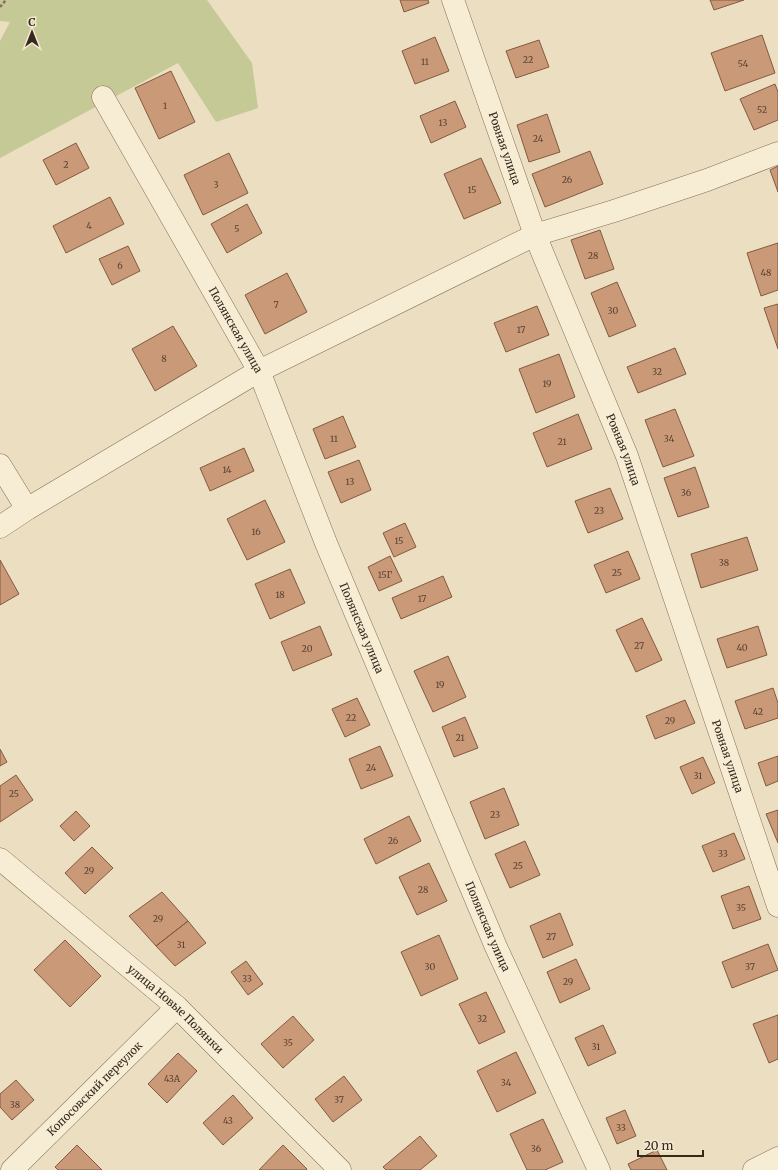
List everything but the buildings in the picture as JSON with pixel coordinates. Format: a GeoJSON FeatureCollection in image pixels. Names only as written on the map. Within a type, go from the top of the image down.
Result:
{"type":"FeatureCollection","features":[{"type":"Feature","properties":{"kind":"street","name":"Ровная улица"},"geometry":{"type":"LineString","coordinates":[[453,0],[535,235],[626,456],[778,906]]}},
{"type":"Feature","properties":{"kind":"street","name":"Полянская улица"},"geometry":{"type":"LineString","coordinates":[[103,97],[258,371],[326,543],[496,947],[599,1170]]}},
{"type":"Feature","properties":{"kind":"street"},"geometry":{"type":"LineString","coordinates":[[0,527],[27,509],[258,371],[535,235],[708,180],[778,153]]}},
{"type":"Feature","properties":{"kind":"street"},"geometry":{"type":"LineString","coordinates":[[0,465],[27,509]]}},
{"type":"Feature","properties":{"kind":"street","name":"улица Новые Полянки"},"geometry":{"type":"LineString","coordinates":[[0,860],[177,1007],[340,1170]]}},
{"type":"Feature","properties":{"kind":"street","name":"Копосовский переулок"},"geometry":{"type":"LineString","coordinates":[[12,1170],[177,1007]]}},
{"type":"Feature","properties":{"kind":"street"},"geometry":{"type":"LineString","coordinates":[[754,1170],[778,1158]]}},
{"type":"Feature","properties":{"kind":"path"},"geometry":{"type":"LineString","coordinates":[[0,7],[6,0]]}},
{"type":"Feature","properties":{"kind":"green space"},"geometry":{"type":"Polygon","coordinates":[[[0,0],[207,0],[252,63],[258,108],[216,122],[178,63],[0,158],[0,41],[10,22],[0,21],[0,0]]]}}]}
